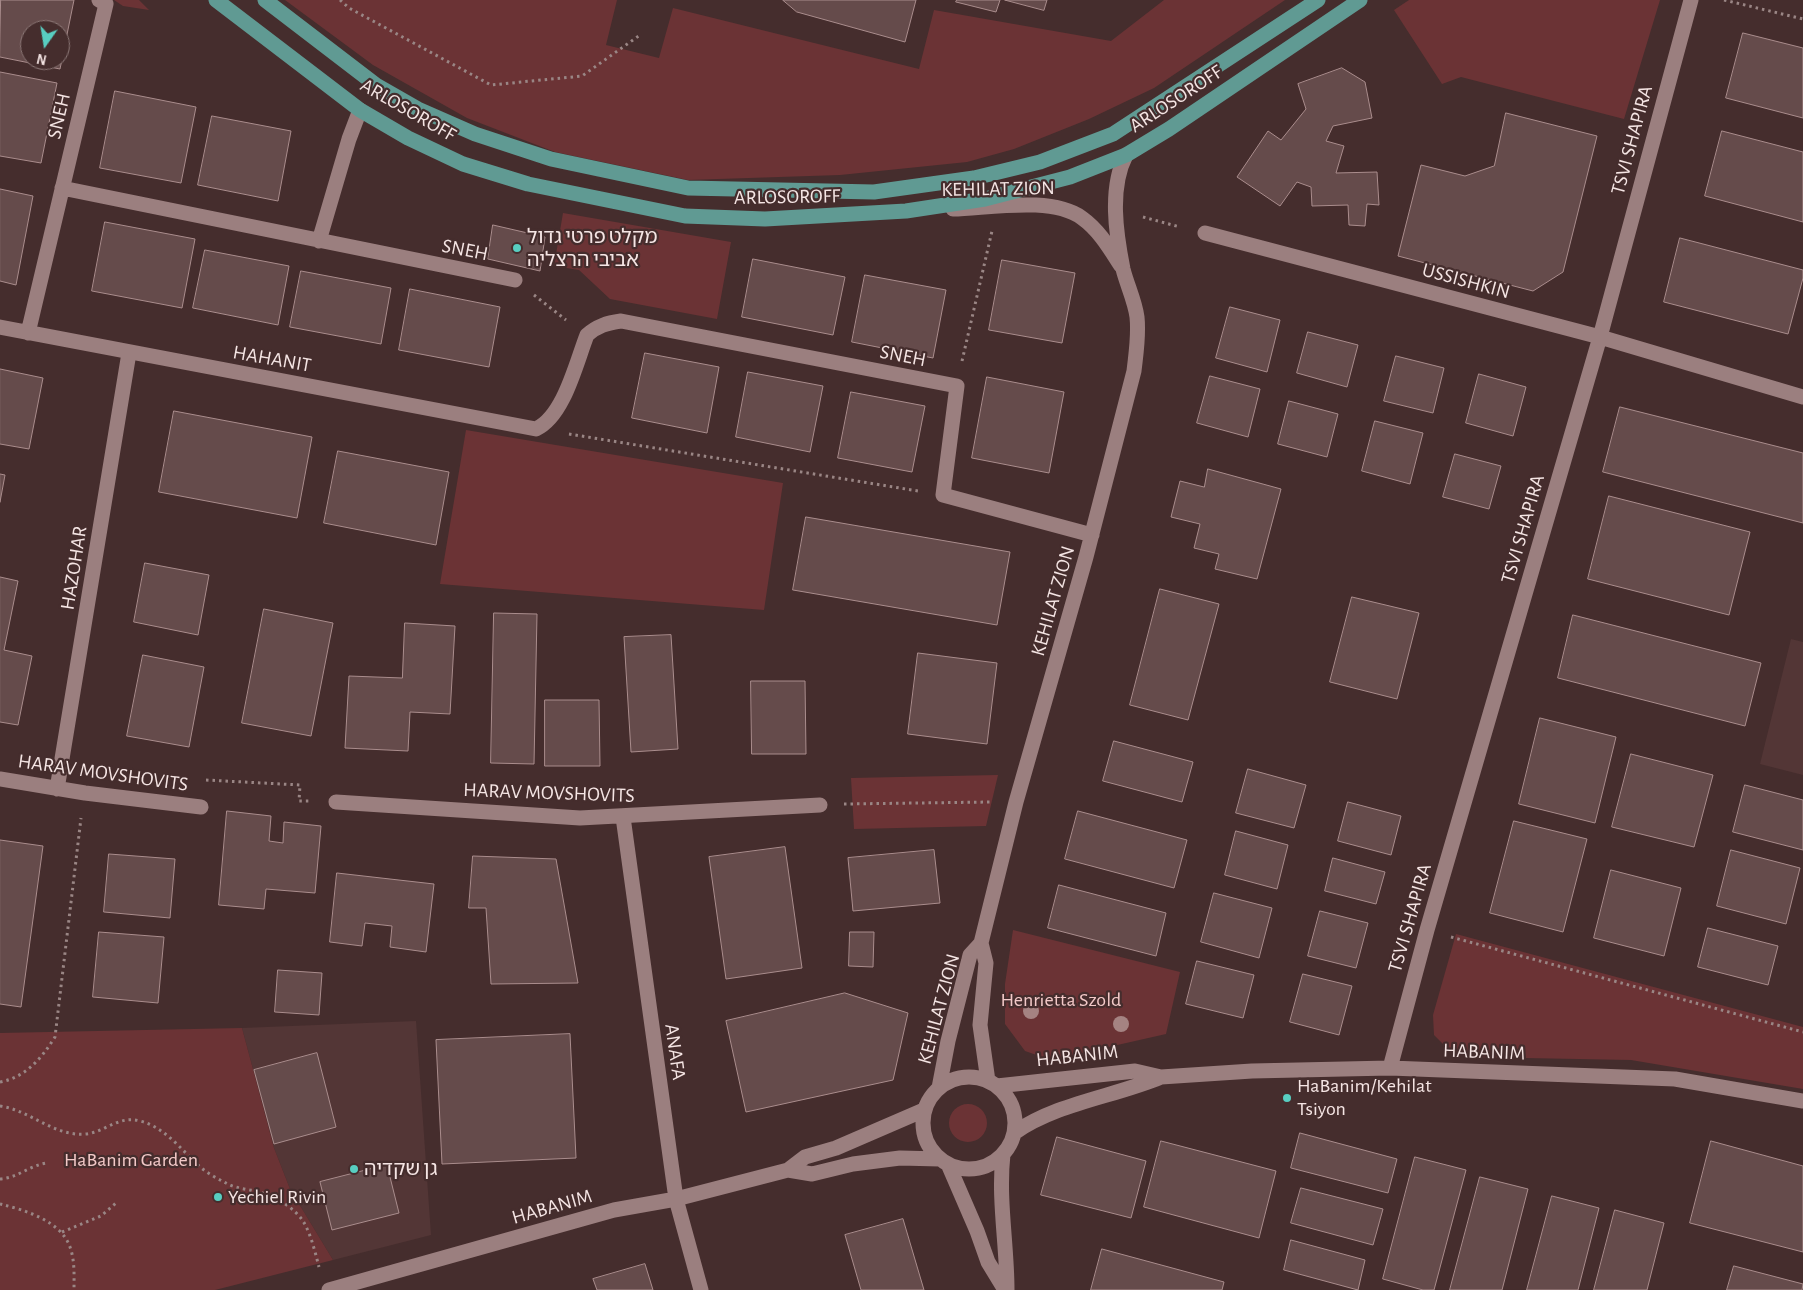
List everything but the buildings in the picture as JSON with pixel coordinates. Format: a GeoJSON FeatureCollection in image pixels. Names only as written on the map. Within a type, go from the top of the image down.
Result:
{"type":"FeatureCollection","features":[{"type":"Feature","properties":{"kind":"main road","name":"ARLOSOROFF"},"geometry":{"type":"LineString","coordinates":[[216,0],[360,110],[408,138],[463,164],[528,184],[685,216],[765,219],[906,211],[985,200],[1070,177],[1126,155],[1169,129],[1360,0]]}},
{"type":"Feature","properties":{"kind":"main road","name":"ARLOSOROFF"},"geometry":{"type":"LineString","coordinates":[[265,0],[376,85],[418,109],[475,134],[551,158],[688,188],[874,192],[974,178],[1040,162],[1113,134],[1318,0]]}},
{"type":"Feature","properties":{"kind":"street","name":"SNEH"},"geometry":{"type":"LineString","coordinates":[[28,333],[106,4],[99,0]]}},
{"type":"Feature","properties":{"kind":"street","name":"TSVI SHAPIRA"},"geometry":{"type":"LineString","coordinates":[[1390,1068],[1427,930],[1600,337],[1691,0]]}},
{"type":"Feature","properties":{"kind":"street"},"geometry":{"type":"LineString","coordinates":[[319,241],[349,139],[360,110]]}},
{"type":"Feature","properties":{"kind":"street","name":"KEHILAT ZION"},"geometry":{"type":"LineString","coordinates":[[939,1088],[948,1041],[970,956],[981,943],[1016,802],[1092,535],[1134,371],[1138,342],[1136,315],[1123,269],[1116,211],[1117,176],[1126,155]]}},
{"type":"Feature","properties":{"kind":"street","name":"SNEH"},"geometry":{"type":"LineString","coordinates":[[62,188],[514,280]]}},
{"type":"Feature","properties":{"kind":"street","name":"KEHILAT ZION"},"geometry":{"type":"LineString","coordinates":[[906,211],[996,208],[1025,204],[1051,205],[1065,208],[1082,218],[1101,235],[1123,269]]}},
{"type":"Feature","properties":{"kind":"street","name":"USSISHKIN"},"geometry":{"type":"LineString","coordinates":[[1205,233],[1600,337],[1803,397]]}},
{"type":"Feature","properties":{"kind":"street","name":"SNEH"},"geometry":{"type":"LineString","coordinates":[[587,336],[601,326],[621,321],[957,386]]}},
{"type":"Feature","properties":{"kind":"street","name":"HAHANIT"},"geometry":{"type":"LineString","coordinates":[[0,327],[129,353],[536,428]]}},
{"type":"Feature","properties":{"kind":"street"},"geometry":{"type":"LineString","coordinates":[[536,428],[545,425],[558,410],[587,336]]}},
{"type":"Feature","properties":{"kind":"street","name":"HAZOHAR"},"geometry":{"type":"LineString","coordinates":[[57,789],[129,353]]}},
{"type":"Feature","properties":{"kind":"street"},"geometry":{"type":"LineString","coordinates":[[957,386],[943,495],[1092,535]]}},
{"type":"Feature","properties":{"kind":"street","name":"HARAV MOVSHOVITS"},"geometry":{"type":"LineString","coordinates":[[0,779],[84,793],[202,807]]}},
{"type":"Feature","properties":{"kind":"street","name":"HARAV MOVSHOVITS"},"geometry":{"type":"LineString","coordinates":[[336,802],[580,818],[820,805]]}},
{"type":"Feature","properties":{"kind":"street","name":"ANAFA"},"geometry":{"type":"LineString","coordinates":[[623,817],[676,1199],[702,1290]]}},
{"type":"Feature","properties":{"kind":"street","name":"KEHILAT ZION"},"geometry":{"type":"LineString","coordinates":[[981,943],[986,963],[980,1025],[992,1084]]}},
{"type":"Feature","properties":{"kind":"street","name":"HABANIM"},"geometry":{"type":"LineString","coordinates":[[992,1084],[1135,1071],[1161,1077],[1252,1071],[1390,1068],[1675,1079],[1803,1101]]}},
{"type":"Feature","properties":{"kind":"street"},"geometry":{"type":"LineString","coordinates":[[1003,1154],[983,1167],[971,1169],[944,1161],[930,1149],[922,1123],[924,1110],[930,1098],[939,1088],[950,1081],[963,1077],[976,1077],[992,1084],[1006,1095],[1012,1107],[1015,1120],[1014,1133],[1003,1154],[1001,1202],[1007,1254],[1006,1290]]}},
{"type":"Feature","properties":{"kind":"street","name":"HABANIM"},"geometry":{"type":"LineString","coordinates":[[1014,1133],[1047,1114],[1161,1077]]}},
{"type":"Feature","properties":{"kind":"street","name":"HABANIM"},"geometry":{"type":"LineString","coordinates":[[329,1290],[614,1210],[676,1199],[788,1170],[805,1157],[836,1148],[924,1110]]}},
{"type":"Feature","properties":{"kind":"street","name":"HABANIM"},"geometry":{"type":"LineString","coordinates":[[788,1170],[812,1174],[853,1164],[893,1159],[944,1161]]}},
{"type":"Feature","properties":{"kind":"street"},"geometry":{"type":"LineString","coordinates":[[944,1161],[977,1231],[988,1262],[1006,1290]]}},
{"type":"Feature","properties":{"kind":"path"},"geometry":{"type":"LineString","coordinates":[[340,0],[349,8],[491,85],[582,76],[640,36]]}},
{"type":"Feature","properties":{"kind":"path"},"geometry":{"type":"LineString","coordinates":[[1724,0],[1803,19]]}},
{"type":"Feature","properties":{"kind":"path"},"geometry":{"type":"LineString","coordinates":[[957,386],[996,208]]}},
{"type":"Feature","properties":{"kind":"path"},"geometry":{"type":"LineString","coordinates":[[1116,211],[1205,233]]}},
{"type":"Feature","properties":{"kind":"path"},"geometry":{"type":"LineString","coordinates":[[514,280],[587,336]]}},
{"type":"Feature","properties":{"kind":"path"},"geometry":{"type":"LineString","coordinates":[[536,428],[943,495]]}},
{"type":"Feature","properties":{"kind":"path"},"geometry":{"type":"LineString","coordinates":[[202,807],[203,780],[300,784],[299,800],[336,802]]}},
{"type":"Feature","properties":{"kind":"path"},"geometry":{"type":"LineString","coordinates":[[0,1082],[13,1079],[30,1068],[45,1054],[55,1037],[84,793]]}},
{"type":"Feature","properties":{"kind":"path"},"geometry":{"type":"LineString","coordinates":[[820,805],[1016,802]]}},
{"type":"Feature","properties":{"kind":"path"},"geometry":{"type":"LineString","coordinates":[[1427,930],[1803,1032]]}},
{"type":"Feature","properties":{"kind":"path"},"geometry":{"type":"LineString","coordinates":[[0,1106],[10,1107],[33,1120],[63,1132],[86,1134],[124,1120],[140,1120],[158,1129],[174,1140],[198,1165],[216,1177],[230,1185],[266,1194],[287,1205],[302,1220],[320,1268]]}},
{"type":"Feature","properties":{"kind":"path"},"geometry":{"type":"LineString","coordinates":[[0,1179],[18,1174],[34,1165],[46,1163]]}},
{"type":"Feature","properties":{"kind":"path"},"geometry":{"type":"LineString","coordinates":[[0,1204],[30,1212],[62,1232],[70,1247],[74,1267],[74,1290]]}},
{"type":"Feature","properties":{"kind":"path"},"geometry":{"type":"LineString","coordinates":[[62,1232],[101,1216],[116,1204]]}},
{"type":"Feature","properties":{"kind":"shaded area"},"geometry":{"type":"Polygon","coordinates":[[[1791,639],[1803,642],[1803,775],[1760,764],[1791,639]]]}},
{"type":"Feature","properties":{"kind":"shaded area"},"geometry":{"type":"Polygon","coordinates":[[[416,1021],[431,1235],[333,1260],[290,1189],[274,1148],[242,1028],[416,1021]]]}},
{"type":"Feature","properties":{"kind":"green space"},"geometry":{"type":"Polygon","coordinates":[[[114,0],[139,0],[149,10],[123,6],[114,0]]]}},
{"type":"Feature","properties":{"kind":"green space"},"geometry":{"type":"Polygon","coordinates":[[[285,0],[617,0],[606,45],[659,58],[673,8],[919,69],[934,10],[1111,41],[1164,0],[1285,0],[1154,88],[1089,119],[1014,149],[967,162],[840,175],[688,180],[555,152],[467,118],[373,65],[285,0]]]}},
{"type":"Feature","properties":{"kind":"green space"},"geometry":{"type":"Polygon","coordinates":[[[1409,0],[1660,0],[1624,119],[1461,77],[1442,84],[1394,10],[1409,0]]]}},
{"type":"Feature","properties":{"kind":"green space"},"geometry":{"type":"Polygon","coordinates":[[[563,213],[731,242],[717,319],[610,299],[579,270],[554,266],[563,213]]]}},
{"type":"Feature","properties":{"kind":"green space"},"geometry":{"type":"Polygon","coordinates":[[[466,430],[783,483],[764,610],[440,584],[466,430]]]}},
{"type":"Feature","properties":{"kind":"green space"},"geometry":{"type":"Polygon","coordinates":[[[998,775],[986,826],[854,829],[851,778],[998,775]]]}},
{"type":"Feature","properties":{"kind":"green space","name":"Henrietta Szold"},"geometry":{"type":"Polygon","coordinates":[[[1013,930],[1180,972],[1166,1034],[1051,1060],[1025,1051],[1005,1024],[1005,984],[1013,930]]]}},
{"type":"Feature","properties":{"kind":"green space"},"geometry":{"type":"Polygon","coordinates":[[[1456,934],[1803,1027],[1803,1089],[1631,1060],[1472,1057],[1451,1052],[1434,1035],[1433,1015],[1456,934]]]}},
{"type":"Feature","properties":{"kind":"green space","name":"HaBanim Garden"},"geometry":{"type":"Polygon","coordinates":[[[242,1028],[274,1148],[290,1189],[333,1260],[215,1290],[0,1290],[0,1033],[242,1028]]]}},
{"type":"Feature","properties":{"kind":"green space"},"geometry":{"type":"Polygon","coordinates":[[[968,1104],[982,1109],[987,1123],[982,1137],[968,1142],[954,1137],[949,1123],[954,1109],[968,1104]]]}},
{"type":"Feature","properties":{"kind":"place","name":"מקלט פרטי גדול אביבי הרצליה"},"geometry":{"type":"Point","coordinates":[517,248]}},
{"type":"Feature","properties":{"kind":"place","name":"HaBanim/Kehilat Tsiyon"},"geometry":{"type":"Point","coordinates":[1287,1098]}},
{"type":"Feature","properties":{"kind":"place","name":"גן שקדיה"},"geometry":{"type":"Point","coordinates":[354,1169]}},
{"type":"Feature","properties":{"kind":"place","name":"Yechiel Rivin"},"geometry":{"type":"Point","coordinates":[218,1197]}}]}
